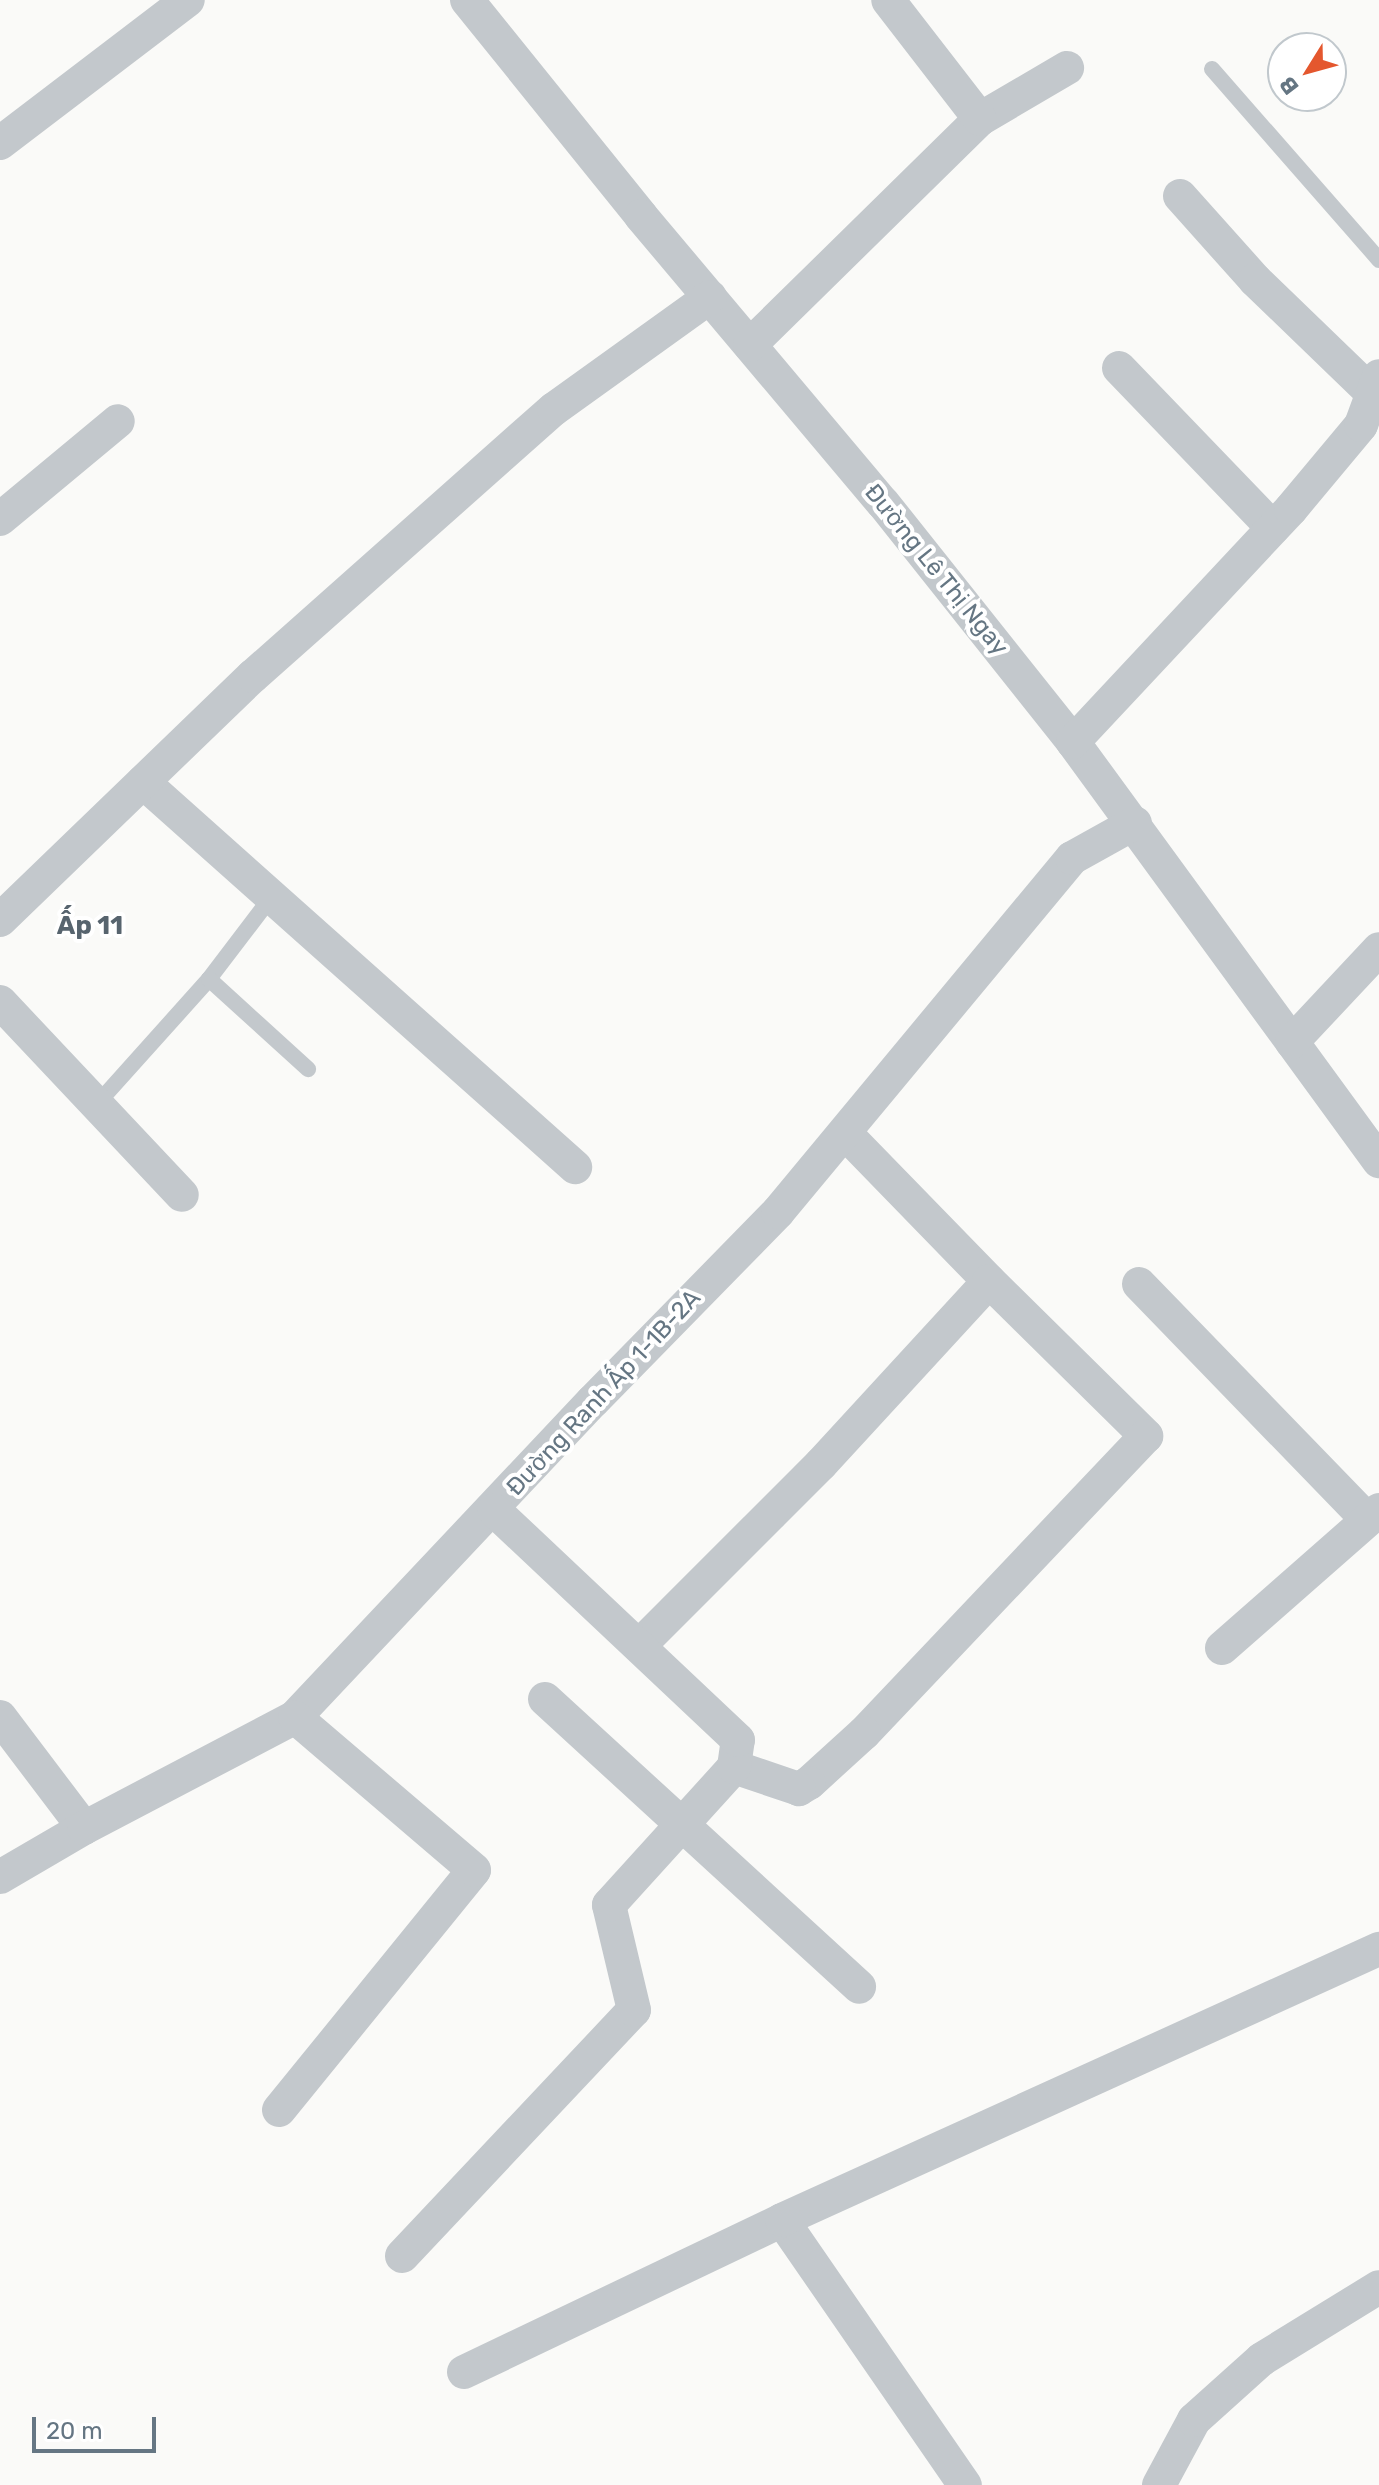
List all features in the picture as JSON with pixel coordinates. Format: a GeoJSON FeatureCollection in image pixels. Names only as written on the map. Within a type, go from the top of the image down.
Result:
{"type":"FeatureCollection","features":[{"type":"Feature","properties":{"kind":"street"},"geometry":{"type":"LineString","coordinates":[[0,143],[188,0]]}},
{"type":"Feature","properties":{"kind":"street","name":"Đường Lê Thị Ngay"},"geometry":{"type":"LineString","coordinates":[[467,0],[893,515],[1073,742],[1379,1161]]}},
{"type":"Feature","properties":{"kind":"street"},"geometry":{"type":"LineString","coordinates":[[888,0],[980,119]]}},
{"type":"Feature","properties":{"kind":"street"},"geometry":{"type":"LineString","coordinates":[[750,345],[980,119],[1067,68]]}},
{"type":"Feature","properties":{"kind":"street"},"geometry":{"type":"LineString","coordinates":[[1073,742],[1273,528],[1370,436],[1375,384],[1255,280],[1180,196]]}},
{"type":"Feature","properties":{"kind":"street"},"geometry":{"type":"LineString","coordinates":[[0,920],[265,666],[554,409],[710,297]]}},
{"type":"Feature","properties":{"kind":"street"},"geometry":{"type":"LineString","coordinates":[[1119,368],[1273,528]]}},
{"type":"Feature","properties":{"kind":"street"},"geometry":{"type":"LineString","coordinates":[[0,519],[118,421]]}},
{"type":"Feature","properties":{"kind":"street"},"geometry":{"type":"LineString","coordinates":[[143,782],[273,895],[422,1034],[575,1167]]}},
{"type":"Feature","properties":{"kind":"street","name":"Đường Ranh Ấp 1-1B-2A"},"geometry":{"type":"LineString","coordinates":[[0,1877],[84,1828],[295,1717],[494,1510],[593,1401],[778,1212],[1072,858],[1135,823]]}},
{"type":"Feature","properties":{"kind":"street"},"geometry":{"type":"LineString","coordinates":[[1292,1042],[1379,949]]}},
{"type":"Feature","properties":{"kind":"street"},"geometry":{"type":"LineString","coordinates":[[0,1002],[182,1195]]}},
{"type":"Feature","properties":{"kind":"street"},"geometry":{"type":"LineString","coordinates":[[734,1767],[799,1789],[809,1783],[874,1723],[1146,1436],[845,1133]]}},
{"type":"Feature","properties":{"kind":"street"},"geometry":{"type":"LineString","coordinates":[[639,1646],[821,1464],[989,1281]]}},
{"type":"Feature","properties":{"kind":"street"},"geometry":{"type":"LineString","coordinates":[[1139,1284],[1373,1515],[1222,1648]]}},
{"type":"Feature","properties":{"kind":"street"},"geometry":{"type":"LineString","coordinates":[[402,2256],[634,2010],[609,1905],[734,1767],[738,1740],[494,1510]]}},
{"type":"Feature","properties":{"kind":"street"},"geometry":{"type":"LineString","coordinates":[[545,1699],[859,1987]]}},
{"type":"Feature","properties":{"kind":"street"},"geometry":{"type":"LineString","coordinates":[[0,1717],[84,1828]]}},
{"type":"Feature","properties":{"kind":"street"},"geometry":{"type":"LineString","coordinates":[[279,2110],[474,1870],[295,1717]]}},
{"type":"Feature","properties":{"kind":"street"},"geometry":{"type":"LineString","coordinates":[[464,2372],[782,2220],[1379,1949]]}},
{"type":"Feature","properties":{"kind":"street"},"geometry":{"type":"LineString","coordinates":[[782,2220],[965,2485]]}},
{"type":"Feature","properties":{"kind":"street"},"geometry":{"type":"LineString","coordinates":[[1159,2485],[1194,2420],[1262,2359],[1379,2287]]}},
{"type":"Feature","properties":{"kind":"lane"},"geometry":{"type":"LineString","coordinates":[[1212,69],[1379,260]]}},
{"type":"Feature","properties":{"kind":"lane"},"geometry":{"type":"LineString","coordinates":[[97,1104],[209,979],[273,895]]}},
{"type":"Feature","properties":{"kind":"lane"},"geometry":{"type":"LineString","coordinates":[[209,979],[308,1069]]}},
{"type":"Feature","properties":{"kind":"district","name":"Ấp 11"},"geometry":{"type":"Point","coordinates":[90,926]}}]}
